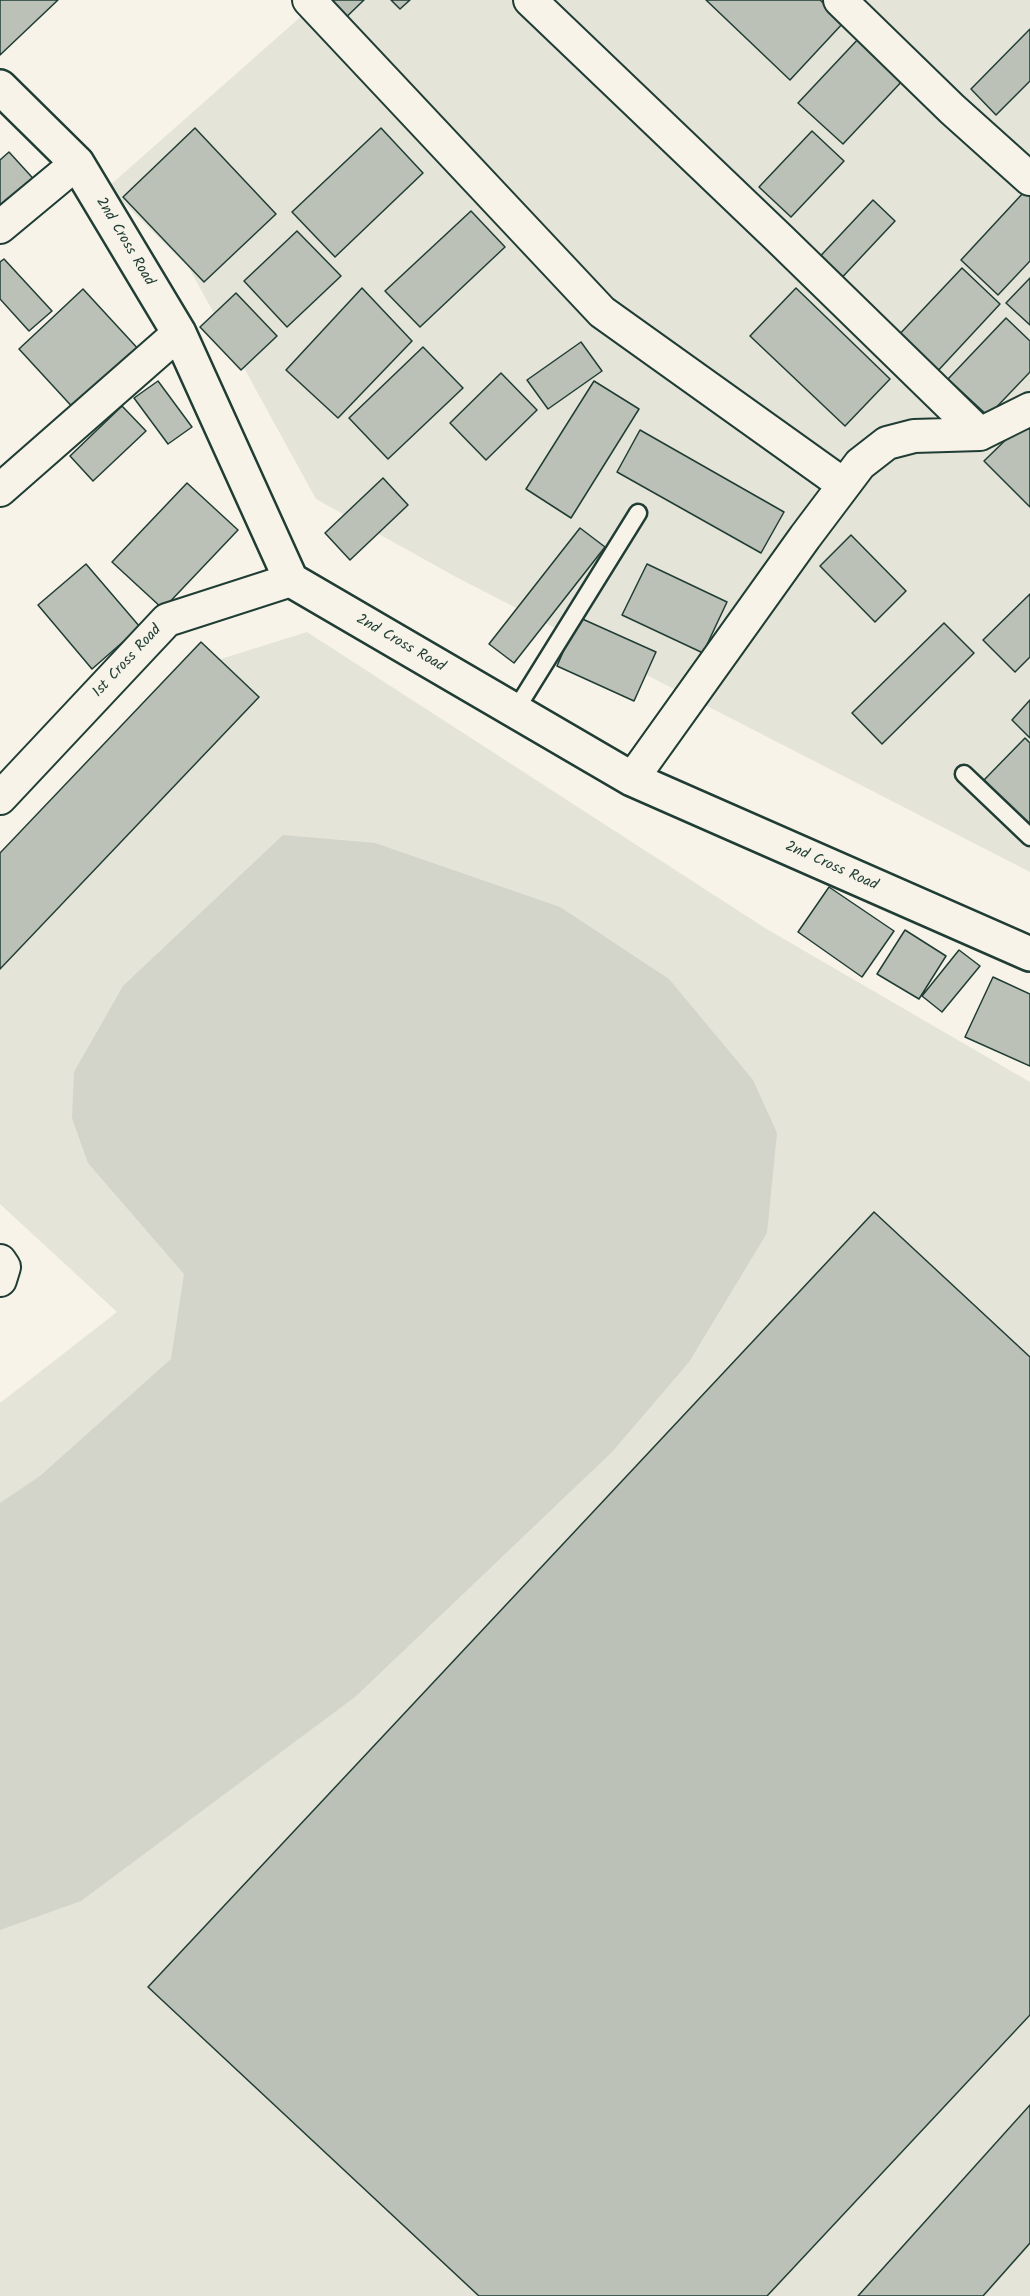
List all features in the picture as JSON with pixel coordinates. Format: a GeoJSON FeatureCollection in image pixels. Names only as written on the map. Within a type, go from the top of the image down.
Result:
{"type":"FeatureCollection","features":[{"type":"Feature","properties":{"kind":"street"},"geometry":{"type":"LineString","coordinates":[[309,0],[602,312],[844,485]]}},
{"type":"Feature","properties":{"kind":"street"},"geometry":{"type":"LineString","coordinates":[[530,0],[980,434]]}},
{"type":"Feature","properties":{"kind":"street"},"geometry":{"type":"LineString","coordinates":[[840,0],[952,109],[1030,179]]}},
{"type":"Feature","properties":{"kind":"street","name":"2nd Cross Road"},"geometry":{"type":"LineString","coordinates":[[0,87],[77,163],[179,333],[291,580],[632,779],[1030,954]]}},
{"type":"Feature","properties":{"kind":"street"},"geometry":{"type":"LineString","coordinates":[[0,227],[77,163]]}},
{"type":"Feature","properties":{"kind":"street"},"geometry":{"type":"LineString","coordinates":[[0,490],[179,333]]}},
{"type":"Feature","properties":{"kind":"street"},"geometry":{"type":"LineString","coordinates":[[632,779],[860,464],[887,443],[914,436],[980,434],[1030,409]]}},
{"type":"Feature","properties":{"kind":"street","name":"1st Cross Road"},"geometry":{"type":"LineString","coordinates":[[0,798],[167,620],[291,580]]}},
{"type":"Feature","properties":{"kind":"street"},"geometry":{"type":"LineString","coordinates":[[0,1261],[4,1267],[0,1280]]}},
{"type":"Feature","properties":{"kind":"lane"},"geometry":{"type":"LineString","coordinates":[[515,711],[638,513]]}},
{"type":"Feature","properties":{"kind":"lane"},"geometry":{"type":"LineString","coordinates":[[964,774],[1030,837]]}},
{"type":"Feature","properties":{"kind":"shaded area"},"geometry":{"type":"Polygon","coordinates":[[[295,0],[1030,0],[1030,872],[456,577],[316,499],[189,268],[108,187],[306,12],[295,0]]]}},
{"type":"Feature","properties":{"kind":"shaded area"},"geometry":{"type":"Polygon","coordinates":[[[307,632],[765,928],[1030,1082],[1030,2296],[0,2296],[0,1403],[117,1312],[0,1204],[0,865],[176,673],[307,632]]]}},
{"type":"Feature","properties":{"kind":"shaded area"},"geometry":{"type":"Polygon","coordinates":[[[283,835],[375,843],[560,907],[669,979],[753,1080],[777,1133],[767,1233],[689,1362],[612,1452],[355,1697],[81,1901],[0,1930],[0,1503],[40,1476],[171,1359],[184,1274],[88,1163],[72,1118],[74,1072],[123,986],[283,835]]]}},
{"type":"Feature","properties":{"kind":"building"},"geometry":{"type":"Polygon","coordinates":[[[0,0],[58,0],[0,55],[0,0]]]}},
{"type":"Feature","properties":{"kind":"building"},"geometry":{"type":"Polygon","coordinates":[[[311,0],[364,0],[336,27],[311,0]]]}},
{"type":"Feature","properties":{"kind":"building"},"geometry":{"type":"Polygon","coordinates":[[[391,0],[410,0],[400,9],[391,0]]]}},
{"type":"Feature","properties":{"kind":"building"},"geometry":{"type":"Polygon","coordinates":[[[706,0],[820,0],[844,22],[790,80],[706,0]]]}},
{"type":"Feature","properties":{"kind":"building"},"geometry":{"type":"Polygon","coordinates":[[[1030,29],[1030,81],[996,115],[971,89],[1030,29]]]}},
{"type":"Feature","properties":{"kind":"building"},"geometry":{"type":"Polygon","coordinates":[[[861,36],[905,78],[843,144],[798,103],[861,36]]]}},
{"type":"Feature","properties":{"kind":"building"},"geometry":{"type":"Polygon","coordinates":[[[195,128],[276,214],[204,282],[123,197],[195,128]]]}},
{"type":"Feature","properties":{"kind":"building"},"geometry":{"type":"Polygon","coordinates":[[[381,128],[423,173],[335,257],[292,212],[381,128]]]}},
{"type":"Feature","properties":{"kind":"building"},"geometry":{"type":"Polygon","coordinates":[[[812,131],[844,161],[791,217],[759,187],[812,131]]]}},
{"type":"Feature","properties":{"kind":"building"},"geometry":{"type":"Polygon","coordinates":[[[9,152],[40,186],[0,224],[0,160],[9,152]]]}},
{"type":"Feature","properties":{"kind":"building"},"geometry":{"type":"Polygon","coordinates":[[[1024,192],[1030,197],[1030,261],[998,295],[961,260],[1024,192]]]}},
{"type":"Feature","properties":{"kind":"building"},"geometry":{"type":"Polygon","coordinates":[[[873,200],[895,221],[834,286],[812,265],[873,200]]]}},
{"type":"Feature","properties":{"kind":"building"},"geometry":{"type":"Polygon","coordinates":[[[471,211],[505,247],[420,327],[385,291],[471,211]]]}},
{"type":"Feature","properties":{"kind":"building"},"geometry":{"type":"Polygon","coordinates":[[[297,231],[341,276],[287,327],[244,281],[297,231]]]}},
{"type":"Feature","properties":{"kind":"building"},"geometry":{"type":"Polygon","coordinates":[[[4,259],[52,311],[29,331],[0,299],[0,262],[4,259]]]}},
{"type":"Feature","properties":{"kind":"building"},"geometry":{"type":"Polygon","coordinates":[[[962,268],[1000,304],[934,375],[895,339],[962,268]]]}},
{"type":"Feature","properties":{"kind":"building"},"geometry":{"type":"Polygon","coordinates":[[[1030,278],[1030,325],[1006,303],[1030,278]]]}},
{"type":"Feature","properties":{"kind":"building"},"geometry":{"type":"Polygon","coordinates":[[[362,288],[412,341],[338,418],[286,370],[362,288]]]}},
{"type":"Feature","properties":{"kind":"building"},"geometry":{"type":"Polygon","coordinates":[[[796,288],[890,379],[845,426],[750,336],[796,288]]]}},
{"type":"Feature","properties":{"kind":"building"},"geometry":{"type":"Polygon","coordinates":[[[83,289],[141,352],[77,412],[19,349],[83,289]]]}},
{"type":"Feature","properties":{"kind":"building"},"geometry":{"type":"Polygon","coordinates":[[[236,293],[277,336],[241,370],[200,327],[236,293]]]}},
{"type":"Feature","properties":{"kind":"building"},"geometry":{"type":"Polygon","coordinates":[[[1006,318],[1030,341],[1030,372],[988,416],[948,379],[1006,318]]]}},
{"type":"Feature","properties":{"kind":"building"},"geometry":{"type":"Polygon","coordinates":[[[581,342],[602,371],[548,409],[527,380],[581,342]]]}},
{"type":"Feature","properties":{"kind":"building"},"geometry":{"type":"Polygon","coordinates":[[[423,347],[463,388],[388,459],[349,418],[423,347]]]}},
{"type":"Feature","properties":{"kind":"building"},"geometry":{"type":"Polygon","coordinates":[[[501,373],[537,410],[486,460],[450,423],[501,373]]]}},
{"type":"Feature","properties":{"kind":"building"},"geometry":{"type":"Polygon","coordinates":[[[158,381],[192,427],[168,444],[134,398],[158,381]]]}},
{"type":"Feature","properties":{"kind":"building"},"geometry":{"type":"Polygon","coordinates":[[[594,381],[639,409],[571,518],[526,489],[594,381]]]}},
{"type":"Feature","properties":{"kind":"building"},"geometry":{"type":"Polygon","coordinates":[[[122,406],[146,431],[93,481],[70,456],[122,406]]]}},
{"type":"Feature","properties":{"kind":"building"},"geometry":{"type":"Polygon","coordinates":[[[1023,423],[1030,430],[1030,507],[984,461],[1023,423]]]}},
{"type":"Feature","properties":{"kind":"building"},"geometry":{"type":"Polygon","coordinates":[[[640,430],[784,512],[761,553],[617,472],[640,430]]]}},
{"type":"Feature","properties":{"kind":"building"},"geometry":{"type":"Polygon","coordinates":[[[383,478],[408,505],[350,560],[325,533],[383,478]]]}},
{"type":"Feature","properties":{"kind":"building"},"geometry":{"type":"Polygon","coordinates":[[[187,483],[238,530],[163,609],[112,562],[187,483]]]}},
{"type":"Feature","properties":{"kind":"building"},"geometry":{"type":"Polygon","coordinates":[[[580,528],[605,547],[514,663],[489,644],[580,528]]]}},
{"type":"Feature","properties":{"kind":"building"},"geometry":{"type":"Polygon","coordinates":[[[851,535],[906,591],[875,622],[820,566],[851,535]]]}},
{"type":"Feature","properties":{"kind":"building"},"geometry":{"type":"Polygon","coordinates":[[[86,564],[140,627],[92,669],[38,605],[86,564]]]}},
{"type":"Feature","properties":{"kind":"building"},"geometry":{"type":"Polygon","coordinates":[[[647,564],[727,602],[703,653],[622,615],[647,564]]]}},
{"type":"Feature","properties":{"kind":"building"},"geometry":{"type":"Polygon","coordinates":[[[1030,594],[1030,657],[1015,672],[983,640],[1030,594]]]}},
{"type":"Feature","properties":{"kind":"building"},"geometry":{"type":"Polygon","coordinates":[[[578,617],[656,652],[634,701],[557,666],[578,617]]]}},
{"type":"Feature","properties":{"kind":"building"},"geometry":{"type":"Polygon","coordinates":[[[944,623],[974,653],[882,744],[852,713],[944,623]]]}},
{"type":"Feature","properties":{"kind":"building"},"geometry":{"type":"Polygon","coordinates":[[[201,642],[259,697],[0,969],[0,853],[201,642]]]}},
{"type":"Feature","properties":{"kind":"building"},"geometry":{"type":"Polygon","coordinates":[[[1030,700],[1030,738],[1012,720],[1030,700]]]}},
{"type":"Feature","properties":{"kind":"building"},"geometry":{"type":"Polygon","coordinates":[[[1025,738],[1030,743],[1030,825],[984,780],[1025,738]]]}},
{"type":"Feature","properties":{"kind":"building"},"geometry":{"type":"Polygon","coordinates":[[[829,887],[894,931],[862,977],[798,932],[829,887]]]}},
{"type":"Feature","properties":{"kind":"building"},"geometry":{"type":"Polygon","coordinates":[[[905,930],[946,956],[919,999],[877,974],[905,930]]]}},
{"type":"Feature","properties":{"kind":"building"},"geometry":{"type":"Polygon","coordinates":[[[959,950],[980,966],[942,1012],[922,996],[959,950]]]}},
{"type":"Feature","properties":{"kind":"building"},"geometry":{"type":"Polygon","coordinates":[[[993,977],[1030,994],[1030,1066],[965,1037],[993,977]]]}},
{"type":"Feature","properties":{"kind":"building"},"geometry":{"type":"Polygon","coordinates":[[[874,1212],[1030,1357],[1030,2015],[767,2296],[479,2296],[148,1987],[874,1212]]]}},
{"type":"Feature","properties":{"kind":"building"},"geometry":{"type":"Polygon","coordinates":[[[1030,2105],[1030,2243],[983,2296],[858,2296],[1030,2105]]]}}]}
